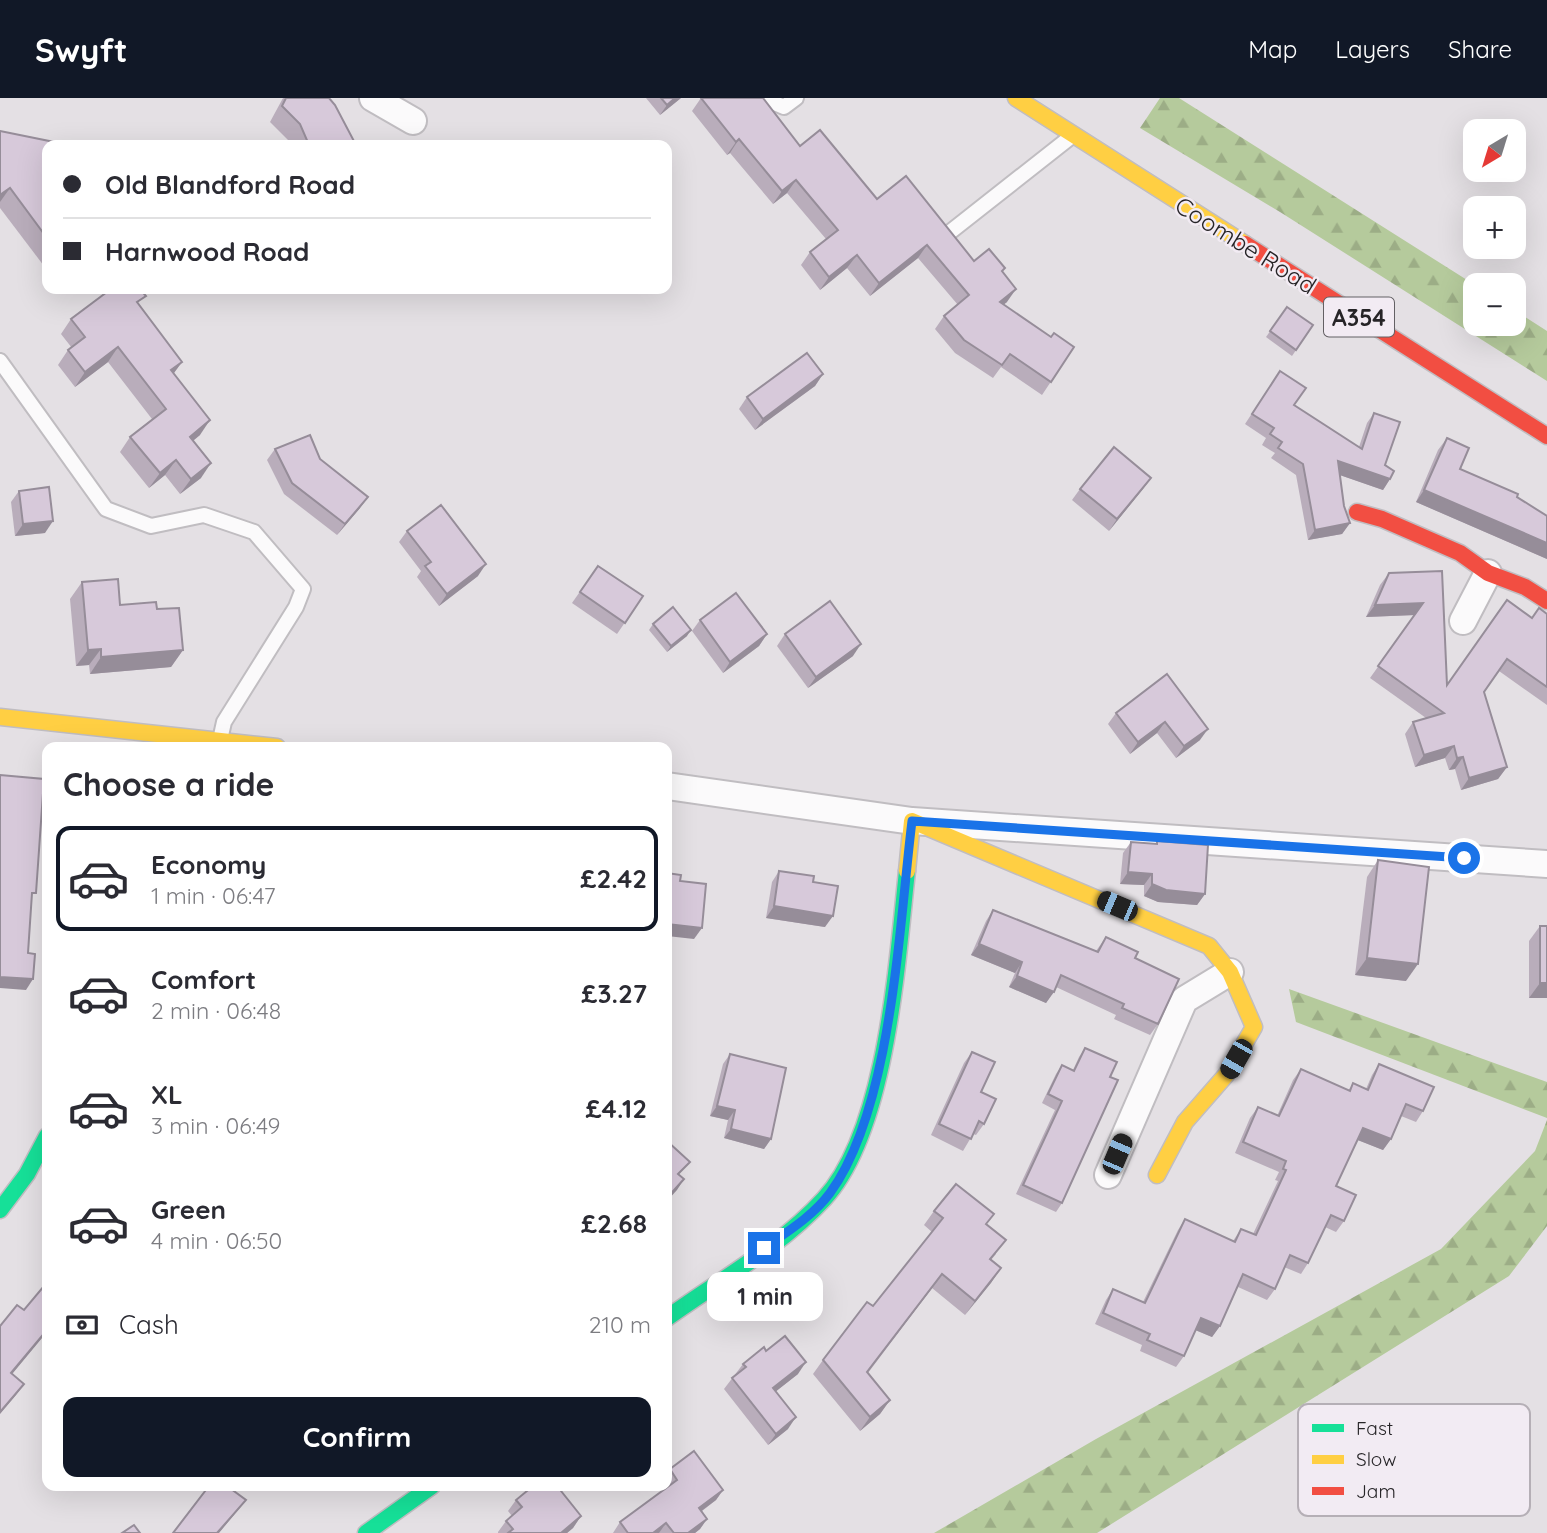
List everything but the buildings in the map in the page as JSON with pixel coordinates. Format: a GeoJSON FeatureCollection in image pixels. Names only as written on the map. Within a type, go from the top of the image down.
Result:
{"type":"FeatureCollection","features":[{"type":"Feature","properties":{"kind":"main road","name":"Coombe Road"},"geometry":{"type":"LineString","coordinates":[[1016,98],[1547,436]]}},
{"type":"Feature","properties":{"kind":"main road"},"geometry":{"type":"LineString","coordinates":[[1357,512],[1382,519],[1450,548],[1488,573],[1525,587],[1547,601]]}},
{"type":"Feature","properties":{"kind":"main road"},"geometry":{"type":"LineString","coordinates":[[0,717],[121,737],[236,742]]}},
{"type":"Feature","properties":{"kind":"main road"},"geometry":{"type":"LineString","coordinates":[[672,1314],[798,1224],[828,1195],[849,1162],[866,1118],[877,1075],[912,821],[1209,946],[1230,972],[1254,1027],[1226,1076],[1185,1122],[1157,1175]]}},
{"type":"Feature","properties":{"kind":"main road"},"geometry":{"type":"LineString","coordinates":[[0,1210],[27,1174],[42,1146]]}},
{"type":"Feature","properties":{"kind":"main road"},"geometry":{"type":"LineString","coordinates":[[366,1533],[425,1491]]}},
{"type":"Feature","properties":{"kind":"street"},"geometry":{"type":"LineString","coordinates":[[373,98],[413,121]]}},
{"type":"Feature","properties":{"kind":"street"},"geometry":{"type":"LineString","coordinates":[[1463,621],[1488,573]]}},
{"type":"Feature","properties":{"kind":"street"},"geometry":{"type":"LineString","coordinates":[[672,787],[912,821],[1547,864]]}},
{"type":"Feature","properties":{"kind":"street"},"geometry":{"type":"LineString","coordinates":[[1108,1175],[1184,1000],[1230,972]]}},
{"type":"Feature","properties":{"kind":"lane"},"geometry":{"type":"LineString","coordinates":[[770,102],[783,107],[796,98]]}},
{"type":"Feature","properties":{"kind":"lane"},"geometry":{"type":"LineString","coordinates":[[945,236],[1073,135]]}},
{"type":"Feature","properties":{"kind":"lane"},"geometry":{"type":"LineString","coordinates":[[0,361],[106,509],[152,526],[204,515],[254,532],[303,589],[296,607],[224,722],[220,740]]}},
{"type":"Feature","properties":{"kind":"green space"},"geometry":{"type":"Polygon","coordinates":[[[1160,98],[1179,98],[1463,277],[1463,328],[1280,212],[1140,128],[1160,98]]]}},
{"type":"Feature","properties":{"kind":"green space"},"geometry":{"type":"Polygon","coordinates":[[[1526,318],[1547,331],[1547,381],[1476,336],[1526,336],[1526,318]]]}},
{"type":"Feature","properties":{"kind":"green space"},"geometry":{"type":"Polygon","coordinates":[[[1289,989],[1547,1082],[1547,1118],[1296,1022],[1289,989]]]}},
{"type":"Feature","properties":{"kind":"green space"},"geometry":{"type":"Polygon","coordinates":[[[1547,1120],[1547,1226],[1509,1276],[1304,1404],[1298,1404],[1298,1408],[1097,1533],[934,1533],[1096,1439],[1441,1249],[1535,1151],[1547,1120]]]}},
{"type":"Feature","properties":{"kind":"traffic: fast"},"geometry":{"type":"LineString","coordinates":[[672,1315],[788,1232],[824,1199],[845,1169],[862,1131],[885,1043],[899,951],[907,871]]}},
{"type":"Feature","properties":{"kind":"traffic: fast"},"geometry":{"type":"LineString","coordinates":[[0,1210],[27,1174],[42,1146]]}},
{"type":"Feature","properties":{"kind":"traffic: fast"},"geometry":{"type":"LineString","coordinates":[[366,1533],[425,1491]]}},
{"type":"Feature","properties":{"kind":"traffic: slow"},"geometry":{"type":"LineString","coordinates":[[1016,98],[1245,244]]}},
{"type":"Feature","properties":{"kind":"traffic: slow"},"geometry":{"type":"LineString","coordinates":[[0,717],[231,742]]}},
{"type":"Feature","properties":{"kind":"traffic: slow"},"geometry":{"type":"LineString","coordinates":[[907,871],[912,821],[1209,946],[1230,972],[1254,1027],[1226,1075],[1185,1122],[1157,1175]]}},
{"type":"Feature","properties":{"kind":"traffic: jam"},"geometry":{"type":"LineString","coordinates":[[1245,244],[1547,436]]}},
{"type":"Feature","properties":{"kind":"traffic: jam"},"geometry":{"type":"LineString","coordinates":[[1357,512],[1382,519],[1460,553],[1488,573],[1525,587],[1547,601]]}},
{"type":"Feature","properties":{"kind":"route"},"geometry":{"type":"LineString","coordinates":[[764,1248],[798,1224],[828,1195],[849,1162],[866,1118],[877,1075],[892,984],[912,821],[1464,858]]}}]}
